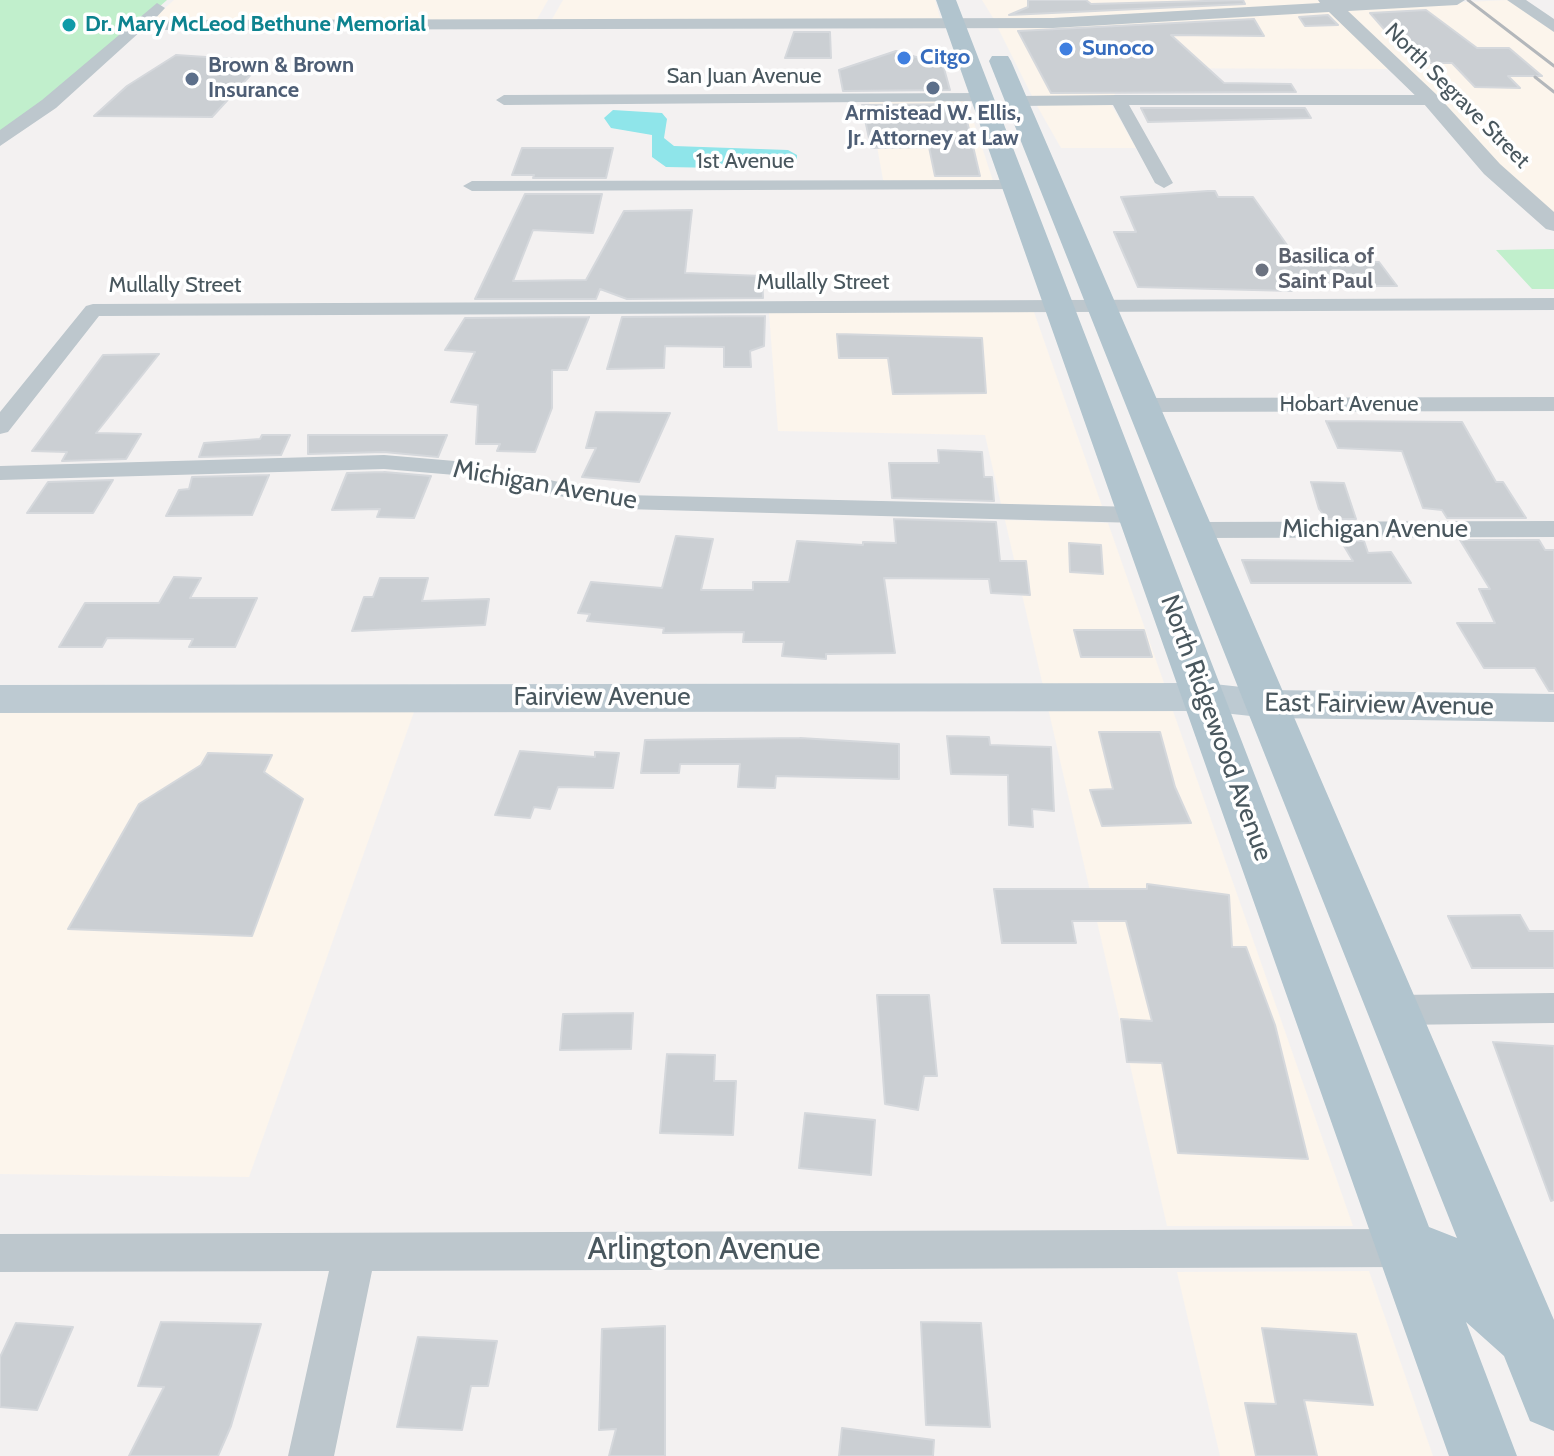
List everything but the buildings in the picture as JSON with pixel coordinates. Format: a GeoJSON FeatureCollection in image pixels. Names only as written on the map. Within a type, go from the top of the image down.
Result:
{"type":"FeatureCollection","features":[{"type":"Feature","properties":{"kind":"main road","name":"North Ridgewood Avenue"},"geometry":{"type":"LineString","coordinates":[[964,12],[985,98],[1483,1456]]}},
{"type":"Feature","properties":{"kind":"main road","name":"North Ridgewood Avenue"},"geometry":{"type":"LineString","coordinates":[[964,12],[1018,101],[1554,1398]]}},
{"type":"Feature","properties":{"kind":"main road","name":"Fairview Avenue"},"geometry":{"type":"LineString","coordinates":[[0,699],[1205,697]]}},
{"type":"Feature","properties":{"kind":"main road","name":"East Fairview Avenue"},"geometry":{"type":"LineString","coordinates":[[1205,697],[1269,704],[1554,708]]}},
{"type":"Feature","properties":{"kind":"main road"},"geometry":{"type":"LineString","coordinates":[[1407,1248],[1435,1258],[1464,1278],[1531,1342]]}},
{"type":"Feature","properties":{"kind":"street"},"geometry":{"type":"LineString","coordinates":[[0,140],[49,104],[167,0]]}},
{"type":"Feature","properties":{"kind":"street"},"geometry":{"type":"LineString","coordinates":[[139,25],[542,24],[1457,0]]}},
{"type":"Feature","properties":{"kind":"street"},"geometry":{"type":"LineString","coordinates":[[1515,0],[1554,27]]}},
{"type":"Feature","properties":{"kind":"street","name":"North Segrave Street"},"geometry":{"type":"LineString","coordinates":[[1330,3],[1431,100],[1492,169],[1554,224]]}},
{"type":"Feature","properties":{"kind":"street"},"geometry":{"type":"LineString","coordinates":[[542,24],[553,6]]}},
{"type":"Feature","properties":{"kind":"street","name":"San Juan Avenue"},"geometry":{"type":"LineString","coordinates":[[504,100],[985,98]]}},
{"type":"Feature","properties":{"kind":"street"},"geometry":{"type":"LineString","coordinates":[[1118,100],[1164,183]]}},
{"type":"Feature","properties":{"kind":"street"},"geometry":{"type":"LineString","coordinates":[[1018,101],[1431,100]]}},
{"type":"Feature","properties":{"kind":"street","name":"1st Avenue"},"geometry":{"type":"LineString","coordinates":[[472,186],[1017,185]]}},
{"type":"Feature","properties":{"kind":"street","name":"Mullally Street"},"geometry":{"type":"LineString","coordinates":[[0,427],[93,310],[1554,304]]}},
{"type":"Feature","properties":{"kind":"street","name":"Hobart Avenue"},"geometry":{"type":"LineString","coordinates":[[1143,405],[1554,404]]}},
{"type":"Feature","properties":{"kind":"street","name":"Michigan Avenue"},"geometry":{"type":"LineString","coordinates":[[0,473],[384,462],[455,468],[624,502],[1138,515]]}},
{"type":"Feature","properties":{"kind":"street","name":"Michigan Avenue"},"geometry":{"type":"LineString","coordinates":[[1195,530],[1554,529]]}},
{"type":"Feature","properties":{"kind":"street"},"geometry":{"type":"LineString","coordinates":[[1396,1010],[1554,1008]]}},
{"type":"Feature","properties":{"kind":"street","name":"Arlington Avenue"},"geometry":{"type":"LineString","coordinates":[[0,1253],[1407,1248]]}},
{"type":"Feature","properties":{"kind":"street"},"geometry":{"type":"LineString","coordinates":[[311,1456],[355,1251]]}},
{"type":"Feature","properties":{"kind":"shaded area"},"geometry":{"type":"Polygon","coordinates":[[[174,0],[548,0],[536,21],[149,22],[174,0]]]}},
{"type":"Feature","properties":{"kind":"shaded area"},"geometry":{"type":"Polygon","coordinates":[[[563,0],[935,0],[941,21],[551,21],[563,0]]]}},
{"type":"Feature","properties":{"kind":"shaded area"},"geometry":{"type":"Polygon","coordinates":[[[982,0],[1319,0],[1324,4],[995,21],[982,0]]]}},
{"type":"Feature","properties":{"kind":"shaded area"},"geometry":{"type":"Polygon","coordinates":[[[1508,0],[1554,32],[1554,215],[1501,168],[1342,8],[1508,0]]]}},
{"type":"Feature","properties":{"kind":"shaded area"},"geometry":{"type":"Polygon","coordinates":[[[1328,9],[1391,69],[1102,68],[1116,97],[1033,98],[997,26],[1328,9]]]}},
{"type":"Feature","properties":{"kind":"shaded area"},"geometry":{"type":"Polygon","coordinates":[[[967,101],[993,181],[884,185],[869,102],[967,101]]]}},
{"type":"Feature","properties":{"kind":"shaded area"},"geometry":{"type":"Polygon","coordinates":[[[1036,104],[1111,104],[1136,148],[1061,148],[1036,104]]]}},
{"type":"Feature","properties":{"kind":"shaded area"},"geometry":{"type":"Polygon","coordinates":[[[1034,312],[1102,506],[1001,504],[985,435],[778,431],[769,313],[1034,312]]]}},
{"type":"Feature","properties":{"kind":"shaded area"},"geometry":{"type":"Polygon","coordinates":[[[1005,520],[1108,523],[1165,686],[1043,686],[1005,520]]]}},
{"type":"Feature","properties":{"kind":"shaded area"},"geometry":{"type":"Polygon","coordinates":[[[1048,708],[1172,708],[1353,1226],[1167,1226],[1048,708]]]}},
{"type":"Feature","properties":{"kind":"shaded area"},"geometry":{"type":"Polygon","coordinates":[[[415,709],[249,1177],[0,1174],[0,710],[415,709]]]}},
{"type":"Feature","properties":{"kind":"shaded area"},"geometry":{"type":"Polygon","coordinates":[[[1369,1271],[1433,1456],[1220,1456],[1177,1272],[1369,1271]]]}},
{"type":"Feature","properties":{"kind":"green space"},"geometry":{"type":"Polygon","coordinates":[[[0,0],[167,0],[49,104],[0,140],[0,0]]]}},
{"type":"Feature","properties":{"kind":"green space"},"geometry":{"type":"Polygon","coordinates":[[[1554,249],[1554,289],[1532,289],[1496,250],[1554,249]]]}},
{"type":"Feature","properties":{"kind":"water"},"geometry":{"type":"Polygon","coordinates":[[[613,110],[662,113],[667,119],[664,138],[674,146],[788,150],[797,155],[797,162],[775,169],[666,167],[652,157],[652,135],[611,128],[604,118],[613,110]]]}},
{"type":"Feature","properties":{"kind":"railway"},"geometry":{"type":"LineString","coordinates":[[1468,0],[1554,66]]}},
{"type":"Feature","properties":{"kind":"railway"},"geometry":{"type":"LineString","coordinates":[[1535,77],[1554,92]]}},
{"type":"Feature","properties":{"kind":"place","name":"Dr. Mary McLeod Bethune Memorial"},"geometry":{"type":"Point","coordinates":[69,25]}},
{"type":"Feature","properties":{"kind":"place","name":"Sunoco"},"geometry":{"type":"Point","coordinates":[1066,49]}},
{"type":"Feature","properties":{"kind":"place","name":"Citgo"},"geometry":{"type":"Point","coordinates":[904,58]}},
{"type":"Feature","properties":{"kind":"place","name":"Brown & Brown Insurance"},"geometry":{"type":"Point","coordinates":[192,79]}},
{"type":"Feature","properties":{"kind":"place","name":"Armistead W. Ellis, Jr. Attorney at Law"},"geometry":{"type":"Point","coordinates":[933,88]}},
{"type":"Feature","properties":{"kind":"place","name":"Basilica of Saint Paul"},"geometry":{"type":"Point","coordinates":[1262,270]}}]}
